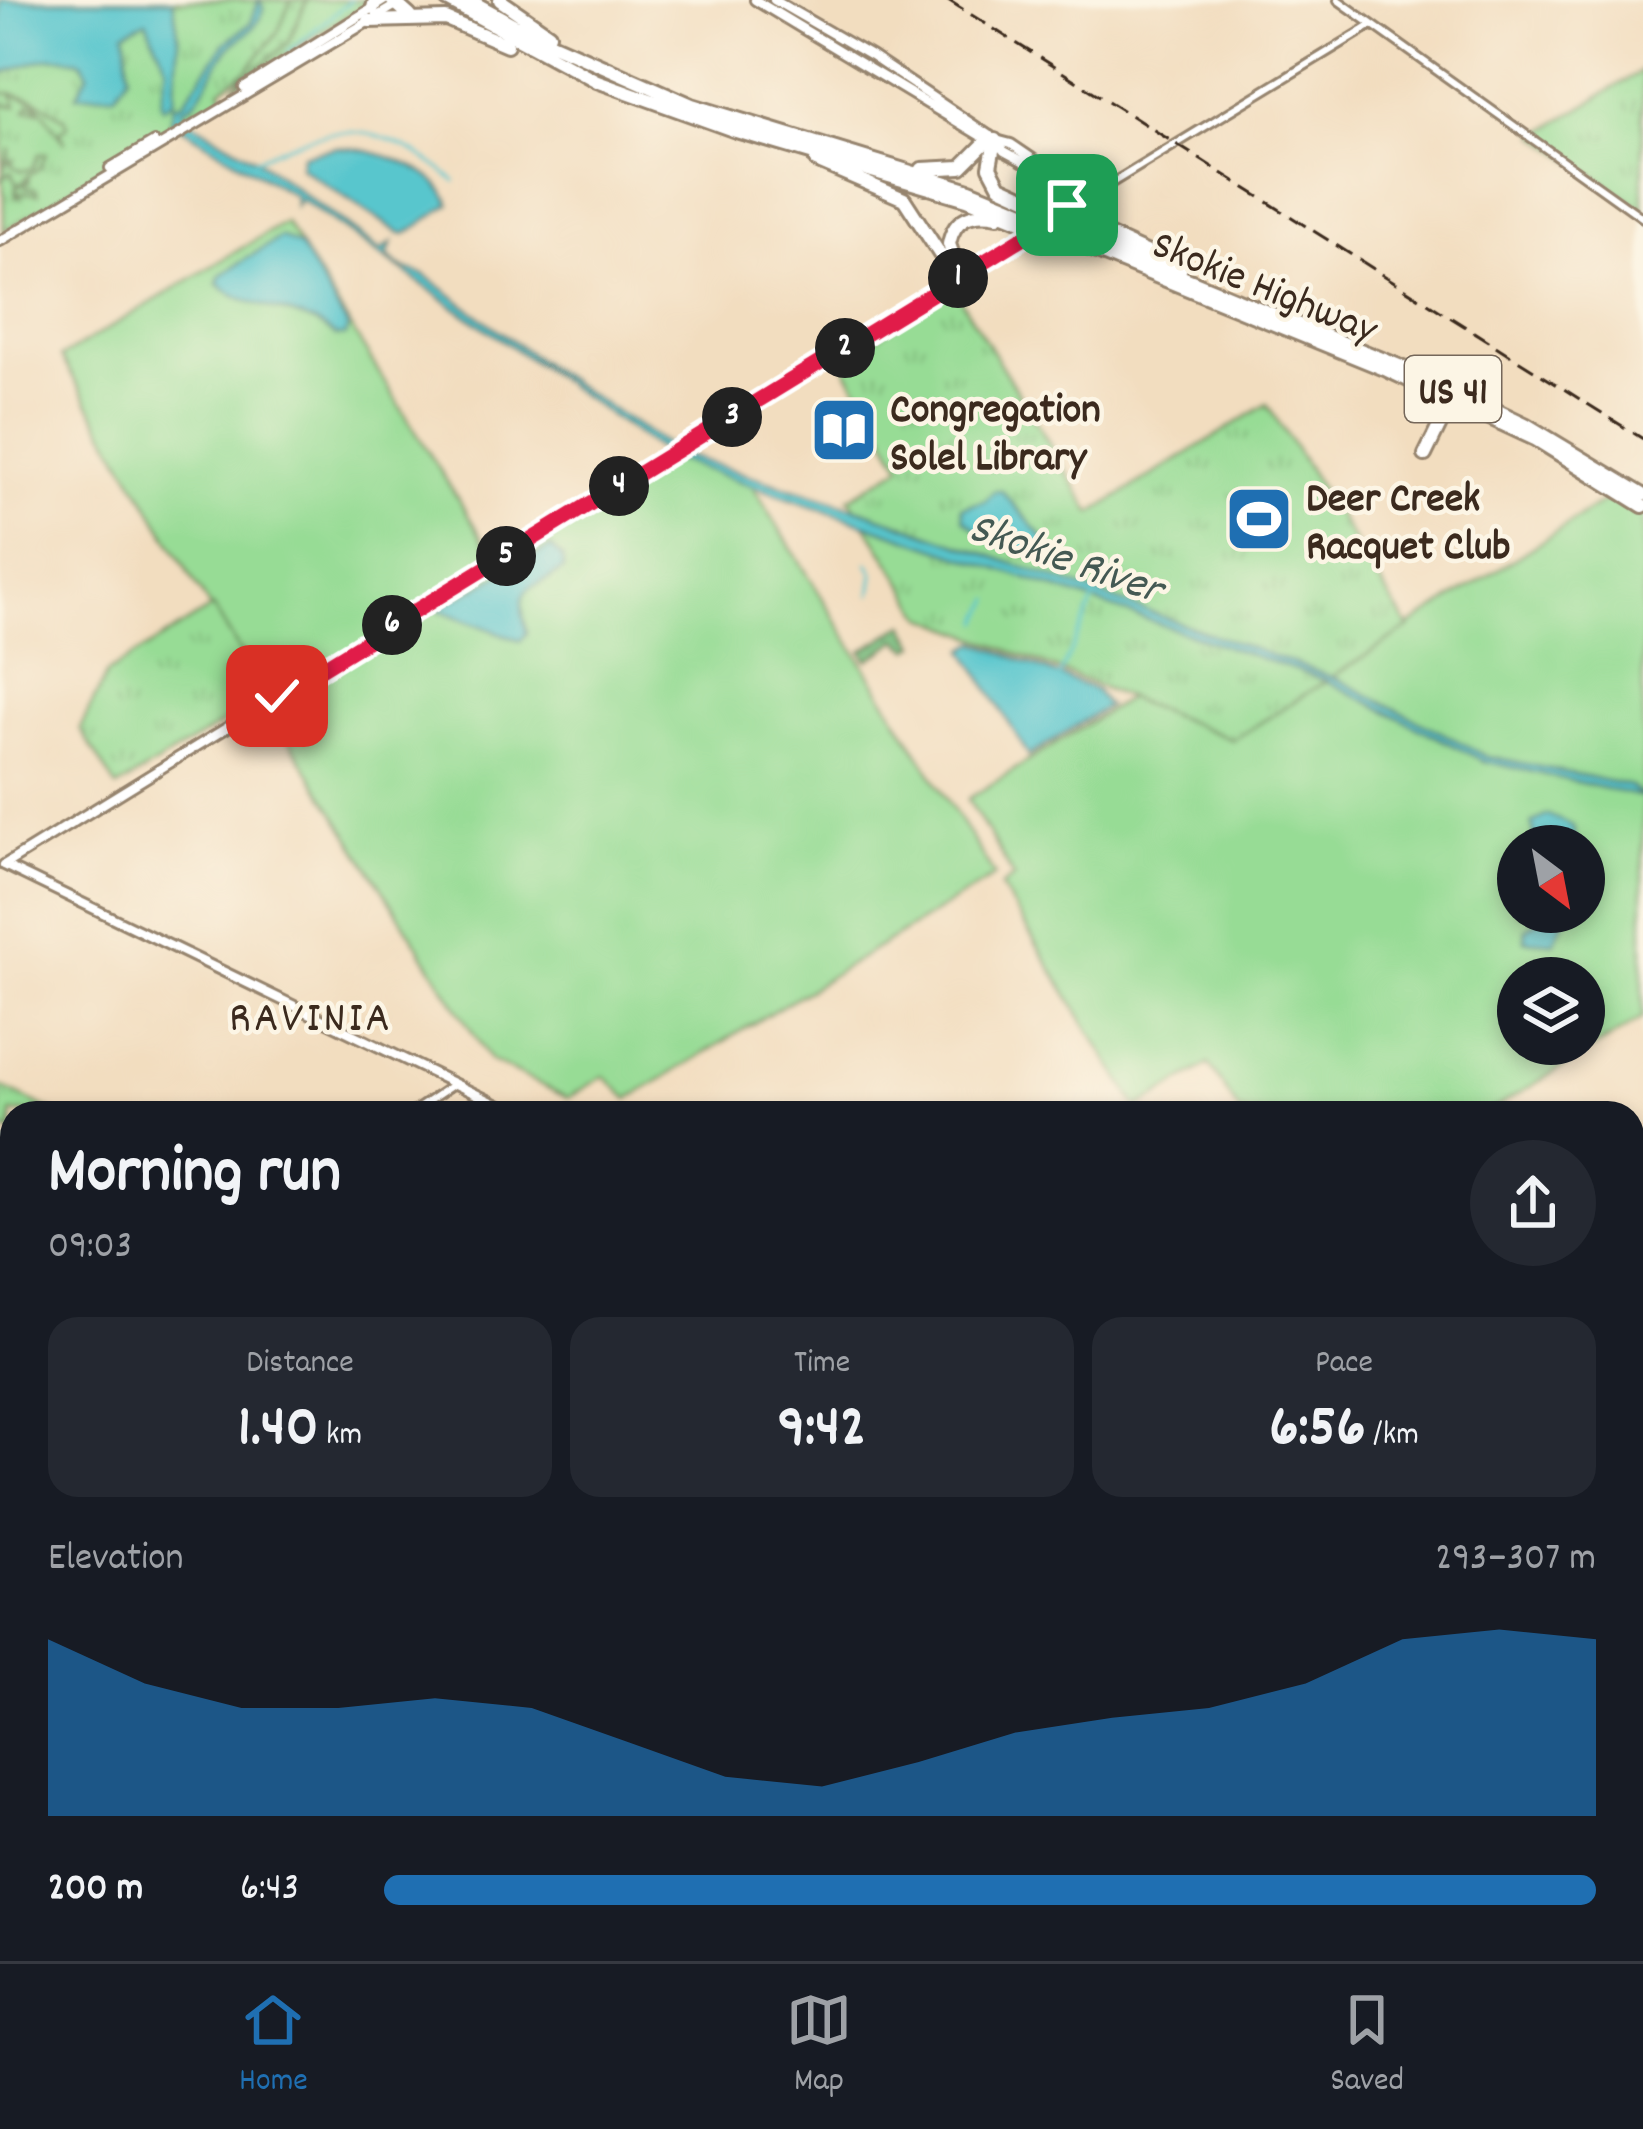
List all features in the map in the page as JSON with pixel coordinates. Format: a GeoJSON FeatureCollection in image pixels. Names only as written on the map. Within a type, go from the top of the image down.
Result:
{"type":"FeatureCollection","features":[{"type":"Feature","properties":{"kind":"highway","name":"Skokie Highway"},"geometry":{"type":"LineString","coordinates":[[447,0],[597,81],[736,131],[967,199],[1425,386],[1576,463],[1643,506]]}},
{"type":"Feature","properties":{"kind":"highway","name":"Skokie Highway"},"geometry":{"type":"LineString","coordinates":[[470,0],[651,88],[1025,211],[1251,305],[1487,405],[1643,495]]}},
{"type":"Feature","properties":{"kind":"highway"},"geometry":{"type":"LineString","coordinates":[[500,0],[535,27],[651,88]]}},
{"type":"Feature","properties":{"kind":"highway"},"geometry":{"type":"LineString","coordinates":[[382,6],[411,17]]}},
{"type":"Feature","properties":{"kind":"highway"},"geometry":{"type":"LineString","coordinates":[[382,6],[411,17],[455,22],[597,81]]}},
{"type":"Feature","properties":{"kind":"highway"},"geometry":{"type":"LineString","coordinates":[[736,131],[896,193],[917,212],[960,277]]}},
{"type":"Feature","properties":{"kind":"highway"},"geometry":{"type":"LineString","coordinates":[[849,152],[947,170],[972,162],[993,138]]}},
{"type":"Feature","properties":{"kind":"highway"},"geometry":{"type":"LineString","coordinates":[[993,138],[992,174],[1007,190],[1166,260],[1251,305]]}},
{"type":"Feature","properties":{"kind":"highway"},"geometry":{"type":"LineString","coordinates":[[960,277],[951,257],[953,229],[980,213],[1116,258]]}},
{"type":"Feature","properties":{"kind":"highway"},"geometry":{"type":"LineString","coordinates":[[1425,386],[1441,404],[1425,455],[1443,415],[1452,408],[1576,463]]}},
{"type":"Feature","properties":{"kind":"main road"},"geometry":{"type":"LineString","coordinates":[[755,0],[793,15]]}},
{"type":"Feature","properties":{"kind":"main road"},"geometry":{"type":"LineString","coordinates":[[773,0],[981,136],[1011,144],[1089,197]]}},
{"type":"Feature","properties":{"kind":"main road"},"geometry":{"type":"LineString","coordinates":[[0,238],[382,6]]}},
{"type":"Feature","properties":{"kind":"main road"},"geometry":{"type":"LineString","coordinates":[[993,138],[1004,151],[1089,197]]}},
{"type":"Feature","properties":{"kind":"main road"},"geometry":{"type":"LineString","coordinates":[[1061,184],[1068,199],[1065,212]]}},
{"type":"Feature","properties":{"kind":"main road"},"geometry":{"type":"LineString","coordinates":[[2,864],[1089,197]]}},
{"type":"Feature","properties":{"kind":"main road"},"geometry":{"type":"LineString","coordinates":[[951,257],[966,266],[986,260]]}},
{"type":"Feature","properties":{"kind":"main road"},"geometry":{"type":"LineString","coordinates":[[2,864],[490,1101]]}},
{"type":"Feature","properties":{"kind":"street"},"geometry":{"type":"LineString","coordinates":[[1338,0],[1643,218]]}},
{"type":"Feature","properties":{"kind":"street"},"geometry":{"type":"LineString","coordinates":[[1089,197],[1372,25]]}},
{"type":"Feature","properties":{"kind":"street"},"geometry":{"type":"LineString","coordinates":[[429,1101],[454,1084]]}},
{"type":"Feature","properties":{"kind":"green space"},"geometry":{"type":"Polygon","coordinates":[[[0,0],[291,0],[274,51],[221,89],[225,96],[4,231],[0,0]]]}},
{"type":"Feature","properties":{"kind":"green space"},"geometry":{"type":"Polygon","coordinates":[[[291,0],[307,0],[288,43],[234,87],[278,32],[291,0]]]}},
{"type":"Feature","properties":{"kind":"green space"},"geometry":{"type":"Polygon","coordinates":[[[307,0],[372,0],[234,87],[288,43],[307,0]]]}},
{"type":"Feature","properties":{"kind":"green space"},"geometry":{"type":"Polygon","coordinates":[[[1643,70],[1643,210],[1537,135],[1643,70]]]}},
{"type":"Feature","properties":{"kind":"green space"},"geometry":{"type":"Polygon","coordinates":[[[10,93],[35,99],[65,118],[67,126],[59,131],[65,144],[43,111],[26,110],[30,104],[41,109],[34,100],[13,95],[17,106],[0,105],[0,94],[10,93]]]}},
{"type":"Feature","properties":{"kind":"green space"},"geometry":{"type":"Polygon","coordinates":[[[10,148],[8,162],[14,160],[11,165],[22,171],[33,168],[39,154],[46,154],[40,168],[28,175],[29,182],[25,179],[26,188],[38,194],[18,192],[21,197],[16,197],[16,187],[25,183],[16,183],[11,172],[1,180],[10,148]]]}},
{"type":"Feature","properties":{"kind":"green space"},"geometry":{"type":"Polygon","coordinates":[[[285,222],[499,565],[671,458],[751,483],[995,876],[629,1099],[604,1076],[568,1098],[490,1060],[269,708],[61,357],[285,222]]]}},
{"type":"Feature","properties":{"kind":"green space"},"geometry":{"type":"Polygon","coordinates":[[[954,289],[1092,513],[1267,404],[1409,628],[1233,740],[925,617],[849,498],[902,466],[841,359],[954,289]]]}},
{"type":"Feature","properties":{"kind":"green space"},"geometry":{"type":"Polygon","coordinates":[[[1615,494],[1643,515],[1643,1018],[1605,1041],[1605,957],[1497,957],[1497,1065],[1566,1065],[1507,1101],[1232,1101],[1209,1064],[1149,1101],[1134,1101],[1001,887],[1014,877],[968,799],[1128,698],[1233,739],[1615,494]]]}},
{"type":"Feature","properties":{"kind":"green space"},"geometry":{"type":"Polygon","coordinates":[[[213,607],[267,696],[117,788],[80,729],[107,673],[213,607]]]}},
{"type":"Feature","properties":{"kind":"green space"},"geometry":{"type":"Polygon","coordinates":[[[905,624],[917,645],[910,649],[899,640],[868,660],[862,651],[905,624]]]}},
{"type":"Feature","properties":{"kind":"green space"},"geometry":{"type":"Polygon","coordinates":[[[0,1086],[31,1101],[0,1101],[0,1086]]]}},
{"type":"Feature","properties":{"kind":"water"},"geometry":{"type":"Polygon","coordinates":[[[0,0],[173,0],[179,39],[174,100],[163,107],[167,66],[146,21],[125,32],[129,74],[115,94],[77,95],[88,74],[82,62],[71,59],[40,60],[0,74],[0,0]]]}},
{"type":"Feature","properties":{"kind":"water"},"geometry":{"type":"Polygon","coordinates":[[[259,0],[264,8],[259,20],[227,50],[197,98],[182,110],[184,117],[256,159],[381,251],[392,243],[387,256],[402,268],[425,275],[546,366],[680,454],[865,511],[1337,679],[1487,756],[1630,786],[1643,797],[1484,761],[1325,680],[671,458],[300,199],[295,206],[295,196],[171,121],[174,104],[182,104],[225,43],[251,23],[259,0]]]}},
{"type":"Feature","properties":{"kind":"water"},"geometry":{"type":"Polygon","coordinates":[[[337,147],[368,151],[418,170],[432,179],[450,204],[406,234],[398,232],[300,167],[302,155],[337,147]]]}},
{"type":"Feature","properties":{"kind":"water"},"geometry":{"type":"Polygon","coordinates":[[[281,237],[300,247],[348,327],[345,336],[244,299],[218,284],[221,275],[281,237]]]}},
{"type":"Feature","properties":{"kind":"water"},"geometry":{"type":"Polygon","coordinates":[[[994,491],[1002,491],[1046,541],[1044,556],[995,544],[964,519],[962,507],[985,501],[994,491]]]}},
{"type":"Feature","properties":{"kind":"water"},"geometry":{"type":"Polygon","coordinates":[[[551,547],[562,558],[563,570],[524,595],[527,633],[521,641],[437,609],[551,547]]]}},
{"type":"Feature","properties":{"kind":"water"},"geometry":{"type":"Polygon","coordinates":[[[977,642],[1095,690],[1107,706],[1029,756],[965,650],[977,642]]]}},
{"type":"Feature","properties":{"kind":"water"},"geometry":{"type":"Polygon","coordinates":[[[1548,815],[1571,825],[1532,825],[1548,815]]]}},
{"type":"Feature","properties":{"kind":"water"},"geometry":{"type":"Polygon","coordinates":[[[1526,933],[1558,933],[1554,942],[1525,940],[1526,933]]]}},
{"type":"Feature","properties":{"kind":"waterway"},"geometry":{"type":"LineString","coordinates":[[288,52],[351,0]]}},
{"type":"Feature","properties":{"kind":"waterway"},"geometry":{"type":"LineString","coordinates":[[255,160],[311,137],[359,133],[405,147],[455,181]]}},
{"type":"Feature","properties":{"kind":"waterway"},"geometry":{"type":"LineString","coordinates":[[868,563],[874,574],[871,594]]}},
{"type":"Feature","properties":{"kind":"waterway","name":"Skokie River"},"geometry":{"type":"LineString","coordinates":[[1059,677],[1095,597]]}},
{"type":"Feature","properties":{"kind":"waterway"},"geometry":{"type":"LineString","coordinates":[[981,622],[992,599]]}},
{"type":"Feature","properties":{"kind":"railway"},"geometry":{"type":"LineString","coordinates":[[948,0],[1643,439]]}},
{"type":"Feature","properties":{"kind":"place","name":"Congregation Solel Library"},"geometry":{"type":"Point","coordinates":[844,430]}},
{"type":"Feature","properties":{"kind":"place","name":"Deer Creek Racquet Club"},"geometry":{"type":"Point","coordinates":[1259,519]}},
{"type":"Feature","properties":{"kind":"district","name":"RAVINIA"},"geometry":{"type":"Point","coordinates":[311,1014]}},
{"type":"Feature","properties":{"kind":"route"},"geometry":{"type":"LineString","coordinates":[[277,696],[932,295],[1065,212],[1067,205]]}}]}
